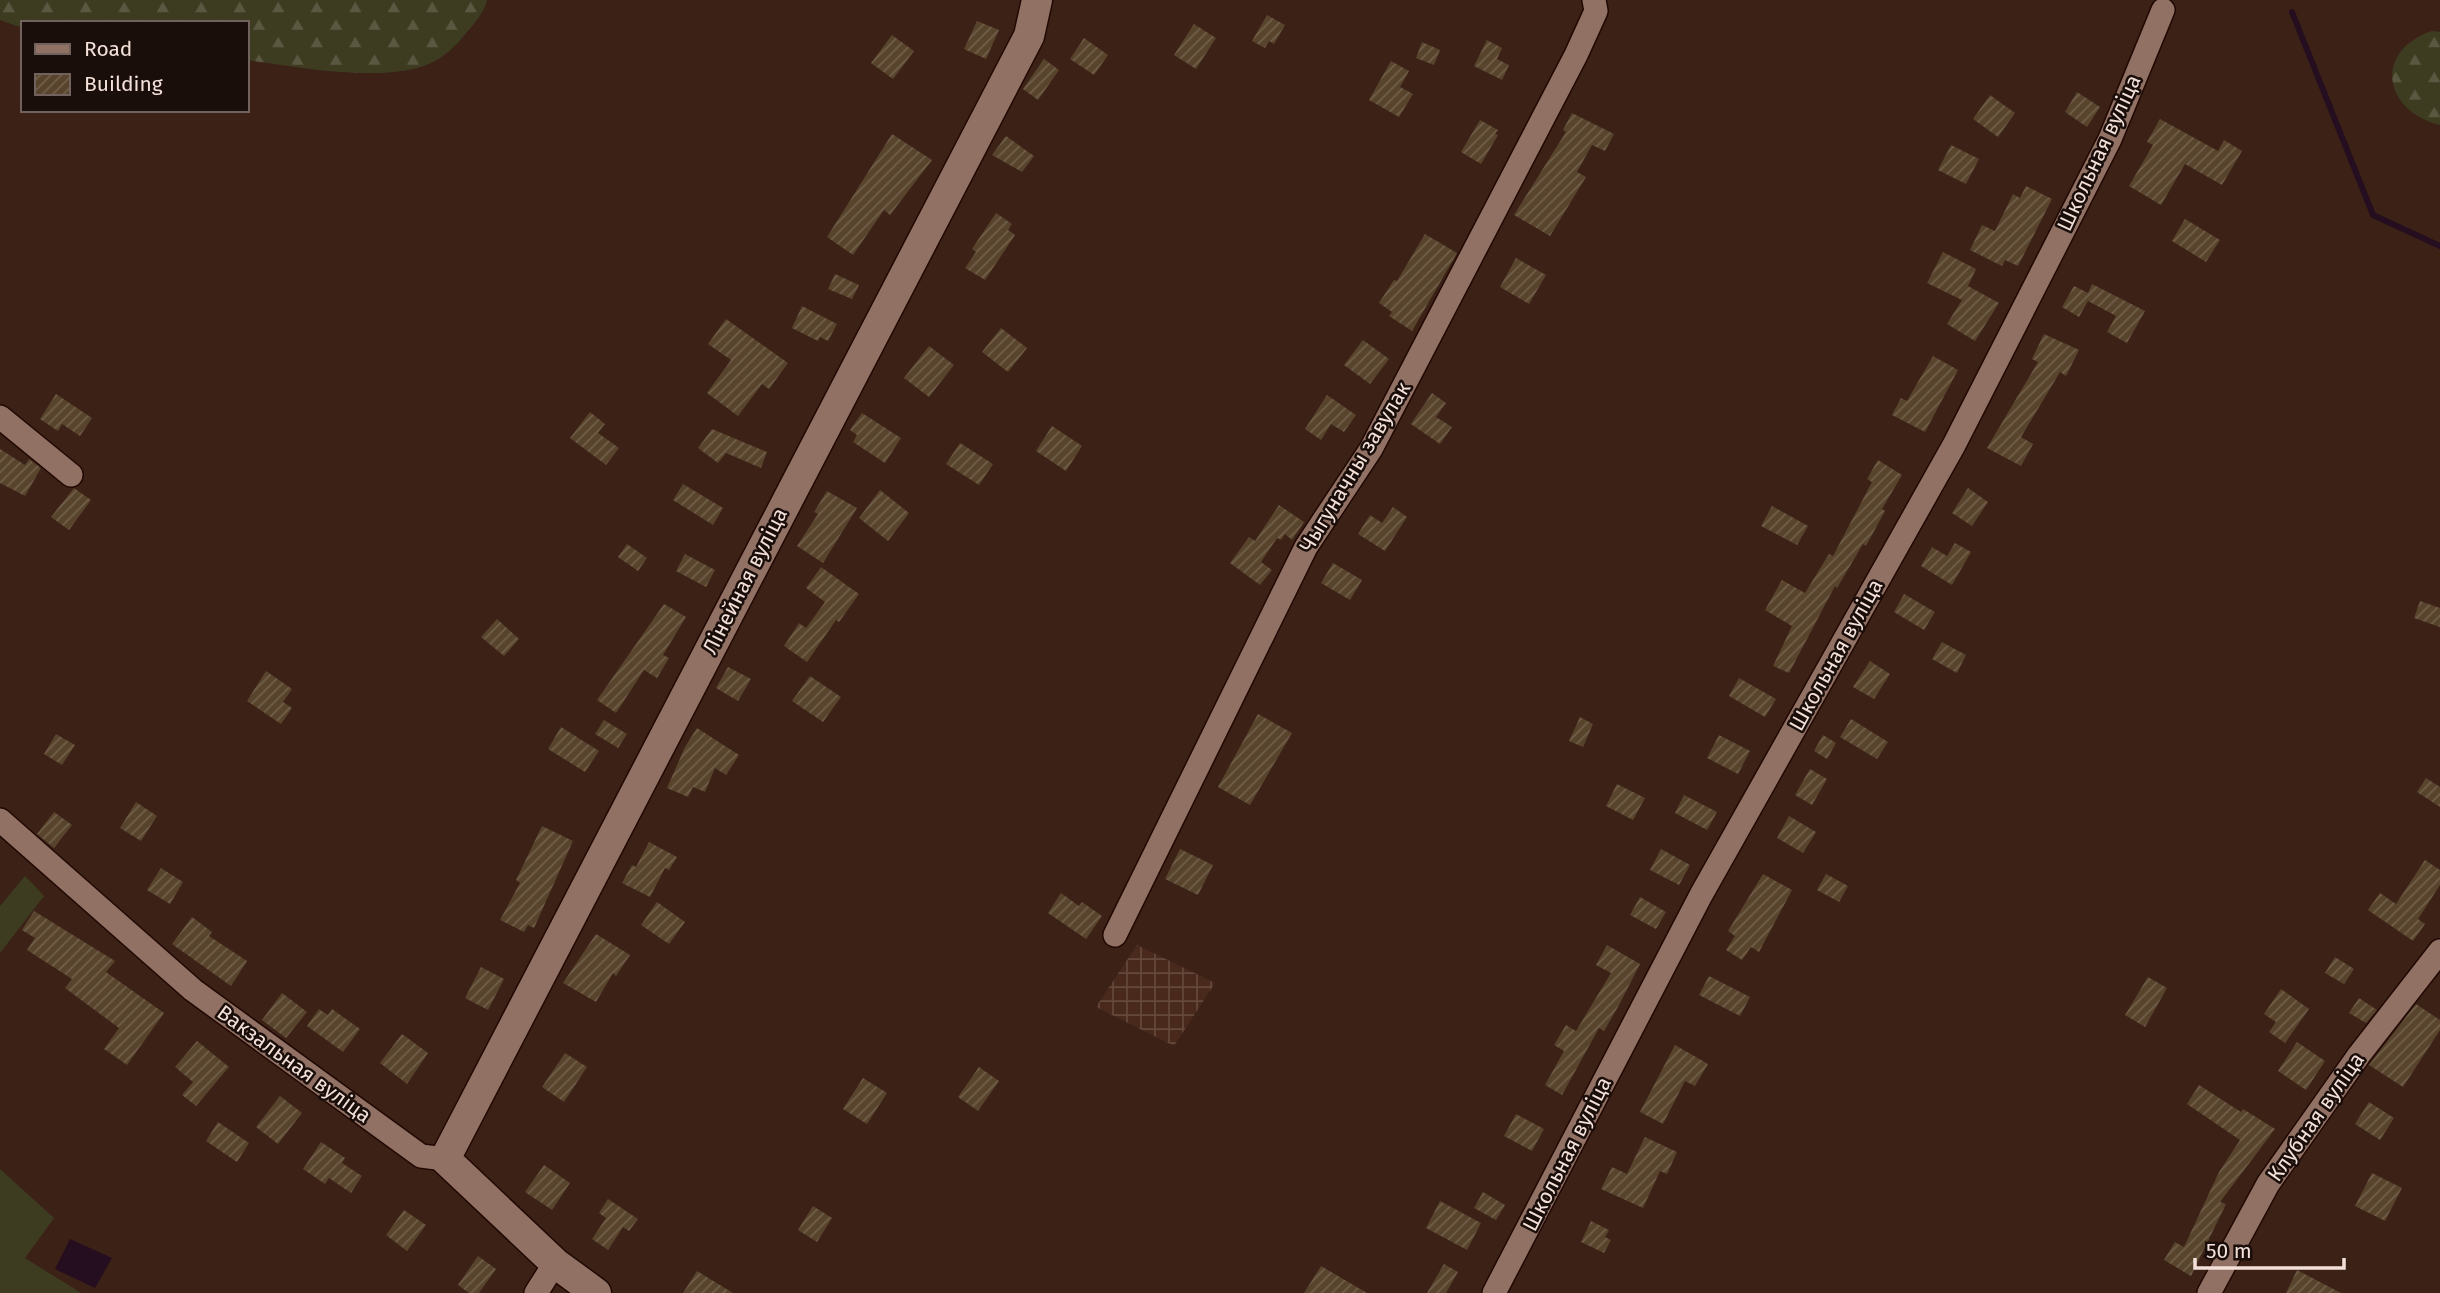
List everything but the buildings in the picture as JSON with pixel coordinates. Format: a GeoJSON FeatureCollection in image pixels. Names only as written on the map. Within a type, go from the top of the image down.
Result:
{"type":"FeatureCollection","features":[{"type":"Feature","properties":{"kind":"street","name":"Лінейная вуліца"},"geometry":{"type":"LineString","coordinates":[[445,1159],[1029,36],[1037,0]]}},
{"type":"Feature","properties":{"kind":"street","name":"Чыгуначны завулак"},"geometry":{"type":"LineString","coordinates":[[1115,936],[1306,547],[1371,449],[1570,67],[1596,11],[1594,0]]}},
{"type":"Feature","properties":{"kind":"street","name":"Школьная вуліца"},"geometry":{"type":"LineString","coordinates":[[1494,1293],[1701,895],[1954,445],[2110,138],[2163,10]]}},
{"type":"Feature","properties":{"kind":"street"},"geometry":{"type":"LineString","coordinates":[[0,416],[71,475]]}},
{"type":"Feature","properties":{"kind":"street","name":"Вакзальная вуліца"},"geometry":{"type":"LineString","coordinates":[[0,820],[193,990],[421,1156],[445,1159],[555,1263],[596,1293]]}},
{"type":"Feature","properties":{"kind":"street","name":"Клубная вуліца"},"geometry":{"type":"LineString","coordinates":[[2209,1293],[2268,1184],[2360,1055],[2440,951]]}},
{"type":"Feature","properties":{"kind":"street"},"geometry":{"type":"LineString","coordinates":[[536,1293],[555,1263]]}},
{"type":"Feature","properties":{"kind":"shaded area"},"geometry":{"type":"Polygon","coordinates":[[[1137,945],[1215,983],[1174,1046],[1096,1007],[1137,945]]]}},
{"type":"Feature","properties":{"kind":"shaded area"},"geometry":{"type":"Polygon","coordinates":[[[70,1239],[112,1258],[95,1288],[55,1269],[70,1239]]]}},
{"type":"Feature","properties":{"kind":"green space"},"geometry":{"type":"Polygon","coordinates":[[[0,0],[487,0],[473,25],[448,52],[435,61],[394,72],[316,70],[248,60],[248,21],[21,21],[21,27],[0,20],[0,0]]]}},
{"type":"Feature","properties":{"kind":"green space"},"geometry":{"type":"Polygon","coordinates":[[[2432,31],[2440,32],[2440,125],[2421,118],[2406,107],[2397,94],[2393,80],[2394,66],[2400,52],[2413,40],[2432,31]]]}},
{"type":"Feature","properties":{"kind":"green space"},"geometry":{"type":"Polygon","coordinates":[[[25,876],[44,896],[0,953],[0,906],[25,876]]]}},
{"type":"Feature","properties":{"kind":"green space"},"geometry":{"type":"Polygon","coordinates":[[[0,1169],[54,1218],[25,1258],[81,1293],[0,1293],[0,1169]]]}},
{"type":"Feature","properties":{"kind":"waterway"},"geometry":{"type":"LineString","coordinates":[[2292,12],[2373,215],[2440,246]]}}]}
